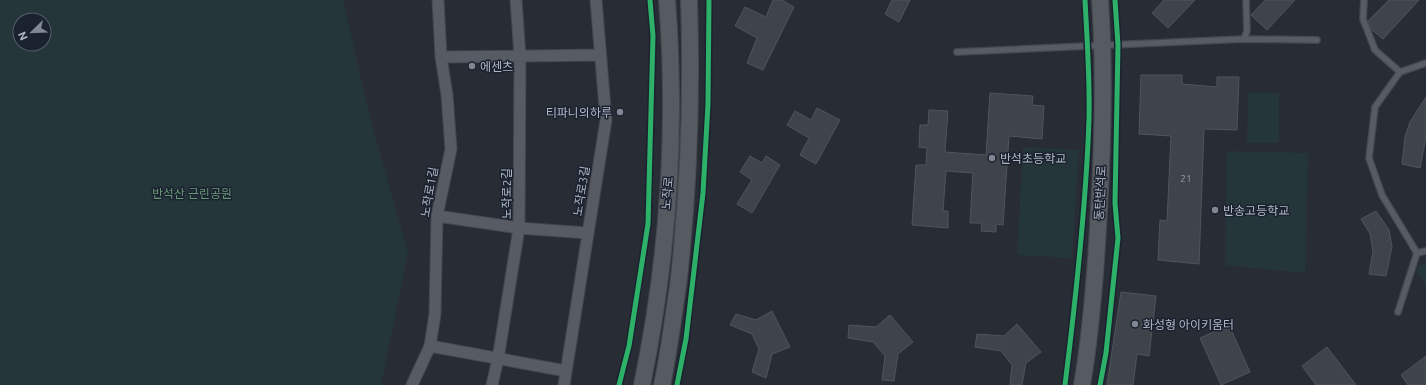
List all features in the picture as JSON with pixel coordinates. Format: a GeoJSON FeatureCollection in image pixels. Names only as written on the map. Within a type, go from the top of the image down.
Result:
{"type":"FeatureCollection","features":[{"type":"Feature","properties":{"kind":"street","name":"노작로1길"},"geometry":{"type":"LineString","coordinates":[[412,385],[430,346],[435,314],[437,216],[451,149],[447,95],[441,57],[438,0]]}},
{"type":"Feature","properties":{"kind":"street","name":"노작로2길"},"geometry":{"type":"LineString","coordinates":[[492,385],[498,359],[519,228],[520,56],[516,0]]}},
{"type":"Feature","properties":{"kind":"street","name":"노작로3길"},"geometry":{"type":"LineString","coordinates":[[564,385],[606,120],[596,0]]}},
{"type":"Feature","properties":{"kind":"street","name":"노작로"},"geometry":{"type":"LineString","coordinates":[[642,385],[652,337],[660,285],[669,180],[671,127],[670,39],[667,0]]}},
{"type":"Feature","properties":{"kind":"street","name":"노작로"},"geometry":{"type":"LineString","coordinates":[[662,385],[673,320],[684,218],[691,60],[689,0]]}},
{"type":"Feature","properties":{"kind":"street","name":"동탄반석로"},"geometry":{"type":"LineString","coordinates":[[1082,385],[1096,275],[1103,153],[1103,46],[1100,0]]}},
{"type":"Feature","properties":{"kind":"street"},"geometry":{"type":"LineString","coordinates":[[441,57],[600,55]]}},
{"type":"Feature","properties":{"kind":"street"},"geometry":{"type":"LineString","coordinates":[[437,216],[519,228],[587,233]]}},
{"type":"Feature","properties":{"kind":"street"},"geometry":{"type":"LineString","coordinates":[[430,346],[566,371]]}},
{"type":"Feature","properties":{"kind":"lane"},"geometry":{"type":"LineString","coordinates":[[1244,39],[1247,31],[1246,0]]}},
{"type":"Feature","properties":{"kind":"lane"},"geometry":{"type":"LineString","coordinates":[[1364,0],[1363,19],[1375,50],[1400,72]]}},
{"type":"Feature","properties":{"kind":"lane"},"geometry":{"type":"LineString","coordinates":[[957,52],[1244,39],[1317,40]]}},
{"type":"Feature","properties":{"kind":"lane"},"geometry":{"type":"LineString","coordinates":[[1398,312],[1417,253],[1382,195],[1369,158],[1375,107],[1400,72],[1426,63]]}},
{"type":"Feature","properties":{"kind":"lane"},"geometry":{"type":"LineString","coordinates":[[1417,253],[1426,251]]}},
{"type":"Feature","properties":{"kind":"green space","name":"반석산 근린공원"},"geometry":{"type":"Polygon","coordinates":[[[0,0],[343,0],[370,117],[408,253],[381,385],[0,385],[0,0]]]}},
{"type":"Feature","properties":{"kind":"green space"},"geometry":{"type":"Polygon","coordinates":[[[1248,93],[1279,93],[1279,143],[1247,143],[1248,93]]]}},
{"type":"Feature","properties":{"kind":"green space"},"geometry":{"type":"Polygon","coordinates":[[[1023,147],[1079,150],[1072,258],[1017,255],[1023,147]]]}},
{"type":"Feature","properties":{"kind":"green space"},"geometry":{"type":"Polygon","coordinates":[[[1227,151],[1308,153],[1305,273],[1225,265],[1227,151]]]}},
{"type":"Feature","properties":{"kind":"green space"},"geometry":{"type":"Polygon","coordinates":[[[1426,262],[1426,287],[1415,269],[1426,262]]]}},
{"type":"Feature","properties":{"kind":"building"},"geometry":{"type":"Polygon","coordinates":[[[773,0],[782,0],[794,7],[763,70],[747,63],[757,38],[735,26],[745,7],[766,17],[773,0]]]}},
{"type":"Feature","properties":{"kind":"building"},"geometry":{"type":"Polygon","coordinates":[[[892,0],[910,0],[899,22],[885,14],[892,0]]]}},
{"type":"Feature","properties":{"kind":"building"},"geometry":{"type":"Polygon","coordinates":[[[1164,0],[1195,0],[1168,28],[1152,13],[1164,0]]]}},
{"type":"Feature","properties":{"kind":"building"},"geometry":{"type":"Polygon","coordinates":[[[1265,0],[1295,0],[1267,30],[1251,15],[1265,0]]]}},
{"type":"Feature","properties":{"kind":"building"},"geometry":{"type":"Polygon","coordinates":[[[1389,0],[1419,0],[1383,39],[1371,29],[1368,21],[1389,0]]]}},
{"type":"Feature","properties":{"kind":"building","name":"반송고등학교"},"geometry":{"type":"Polygon","coordinates":[[[1141,75],[1182,75],[1182,84],[1217,87],[1217,77],[1239,77],[1237,130],[1204,129],[1199,264],[1158,260],[1160,220],[1167,221],[1171,136],[1139,134],[1141,75]]]}},
{"type":"Feature","properties":{"kind":"building","name":"반석초등학교"},"geometry":{"type":"Polygon","coordinates":[[[990,93],[1033,96],[1032,105],[1044,106],[1042,139],[1009,136],[1003,225],[996,224],[996,232],[981,231],[982,223],[970,223],[973,173],[946,171],[943,211],[948,211],[948,228],[912,225],[916,165],[926,165],[927,148],[919,147],[920,125],[928,125],[929,110],[948,111],[945,152],[986,155],[990,93]]]}},
{"type":"Feature","properties":{"kind":"building"},"geometry":{"type":"Polygon","coordinates":[[[1426,97],[1426,136],[1420,168],[1402,164],[1405,137],[1410,122],[1426,97]]]}},
{"type":"Feature","properties":{"kind":"building"},"geometry":{"type":"Polygon","coordinates":[[[817,108],[840,120],[816,164],[800,155],[809,138],[787,125],[795,111],[811,120],[817,108]]]}},
{"type":"Feature","properties":{"kind":"building"},"geometry":{"type":"Polygon","coordinates":[[[750,156],[762,163],[766,156],[780,165],[752,213],[737,204],[752,180],[740,172],[750,156]]]}},
{"type":"Feature","properties":{"kind":"building"},"geometry":{"type":"Polygon","coordinates":[[[1376,211],[1389,230],[1392,247],[1386,276],[1369,274],[1373,251],[1370,234],[1361,219],[1376,211]]]}},
{"type":"Feature","properties":{"kind":"building","name":"화성형 아이키움터"},"geometry":{"type":"Polygon","coordinates":[[[1121,292],[1156,296],[1149,356],[1137,354],[1133,385],[1107,385],[1121,292]]]}},
{"type":"Feature","properties":{"kind":"building"},"geometry":{"type":"Polygon","coordinates":[[[772,311],[790,347],[772,354],[766,378],[752,372],[759,349],[752,334],[730,325],[736,314],[756,320],[772,311]]]}},
{"type":"Feature","properties":{"kind":"building"},"geometry":{"type":"Polygon","coordinates":[[[890,315],[913,342],[898,354],[894,381],[882,380],[885,356],[873,342],[848,338],[849,325],[876,327],[890,315]]]}},
{"type":"Feature","properties":{"kind":"building"},"geometry":{"type":"Polygon","coordinates":[[[1017,324],[1041,352],[1026,363],[1022,385],[1010,385],[1012,365],[1001,351],[975,347],[977,334],[1004,336],[1017,324]]]}},
{"type":"Feature","properties":{"kind":"building"},"geometry":{"type":"Polygon","coordinates":[[[1229,325],[1250,372],[1221,385],[1200,338],[1229,325]]]}},
{"type":"Feature","properties":{"kind":"building"},"geometry":{"type":"Polygon","coordinates":[[[1327,347],[1356,385],[1316,385],[1302,366],[1327,347]]]}},
{"type":"Feature","properties":{"kind":"building"},"geometry":{"type":"Polygon","coordinates":[[[1426,356],[1426,385],[1408,385],[1401,375],[1426,356]]]}},
{"type":"Feature","properties":{"kind":"cycle path"},"geometry":{"type":"LineString","coordinates":[[619,385],[629,346],[648,224],[653,36],[650,0]]}},
{"type":"Feature","properties":{"kind":"cycle path"},"geometry":{"type":"LineString","coordinates":[[677,385],[686,339],[703,193],[708,104],[709,0]]}},
{"type":"Feature","properties":{"kind":"cycle path"},"geometry":{"type":"LineString","coordinates":[[1065,385],[1080,252],[1088,152],[1089,89],[1085,0]]}},
{"type":"Feature","properties":{"kind":"cycle path"},"geometry":{"type":"LineString","coordinates":[[1100,385],[1106,353],[1118,238],[1115,203],[1118,45],[1115,0]]}},
{"type":"Feature","properties":{"kind":"place","name":"에센츠"},"geometry":{"type":"Point","coordinates":[472,66]}},
{"type":"Feature","properties":{"kind":"place","name":"티파니의하루"},"geometry":{"type":"Point","coordinates":[620,112]}},
{"type":"Feature","properties":{"kind":"place","name":"반석초등학교"},"geometry":{"type":"Point","coordinates":[992,158]}},
{"type":"Feature","properties":{"kind":"place","name":"반송고등학교"},"geometry":{"type":"Point","coordinates":[1215,210]}},
{"type":"Feature","properties":{"kind":"place","name":"화성형 아이키움터"},"geometry":{"type":"Point","coordinates":[1135,324]}}]}
